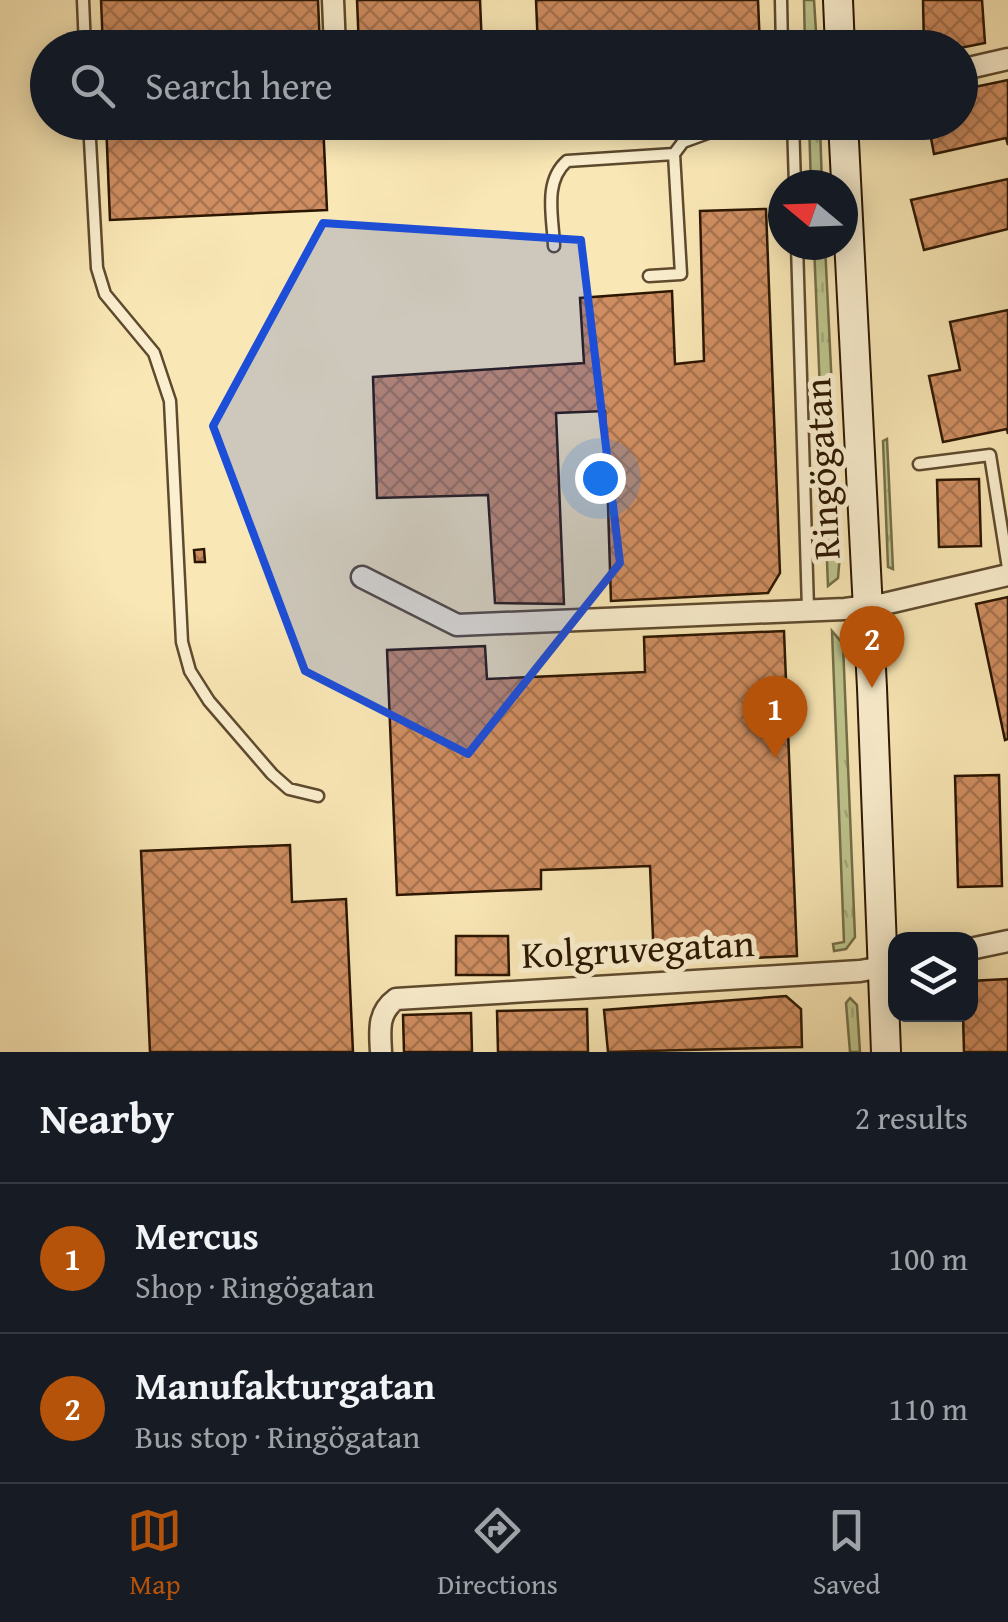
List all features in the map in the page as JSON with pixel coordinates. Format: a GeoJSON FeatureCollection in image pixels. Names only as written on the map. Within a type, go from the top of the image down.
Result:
{"type":"FeatureCollection","features":[{"type":"Feature","properties":{"kind":"street"},"geometry":{"type":"LineString","coordinates":[[333,0],[334,30]]}},
{"type":"Feature","properties":{"kind":"street"},"geometry":{"type":"LineString","coordinates":[[838,0],[839,30]]}},
{"type":"Feature","properties":{"kind":"street"},"geometry":{"type":"LineString","coordinates":[[978,66],[1008,59]]}},
{"type":"Feature","properties":{"kind":"street","name":"Ringögatan"},"geometry":{"type":"LineString","coordinates":[[844,140],[866,606],[888,950]]}},
{"type":"Feature","properties":{"kind":"street"},"geometry":{"type":"LineString","coordinates":[[362,577],[457,625],[866,606],[1008,572]]}},
{"type":"Feature","properties":{"kind":"street"},"geometry":{"type":"LineString","coordinates":[[978,947],[1008,941]]}},
{"type":"Feature","properties":{"kind":"street","name":"Kolgruvegatan"},"geometry":{"type":"LineString","coordinates":[[382,1052],[380,1022],[386,1006],[396,998],[888,966]]}},
{"type":"Feature","properties":{"kind":"street","name":"Ringögatan"},"geometry":{"type":"LineString","coordinates":[[886,1052],[888,995]]}},
{"type":"Feature","properties":{"kind":"lane"},"geometry":{"type":"LineString","coordinates":[[82,0],[84,30]]}},
{"type":"Feature","properties":{"kind":"lane"},"geometry":{"type":"LineString","coordinates":[[781,0],[782,30]]}},
{"type":"Feature","properties":{"kind":"lane"},"geometry":{"type":"LineString","coordinates":[[90,140],[97,268],[106,294],[154,352],[170,401],[182,642],[190,670],[209,702],[272,774],[289,790],[318,796]]}},
{"type":"Feature","properties":{"kind":"lane"},"geometry":{"type":"LineString","coordinates":[[649,276],[681,274],[674,154],[688,140]]}},
{"type":"Feature","properties":{"kind":"lane"},"geometry":{"type":"LineString","coordinates":[[794,140],[795,170]]}},
{"type":"Feature","properties":{"kind":"lane"},"geometry":{"type":"LineString","coordinates":[[554,246],[551,184],[568,161],[674,154]]}},
{"type":"Feature","properties":{"kind":"lane"},"geometry":{"type":"LineString","coordinates":[[796,260],[808,610]]}},
{"type":"Feature","properties":{"kind":"lane"},"geometry":{"type":"LineString","coordinates":[[919,464],[990,454],[1008,572]]}},
{"type":"Feature","properties":{"kind":"highlighted area"},"geometry":{"type":"Polygon","coordinates":[[[323,223],[581,240],[620,563],[468,754],[305,671],[213,426],[323,223]]]}},
{"type":"Feature","properties":{"kind":"green space"},"geometry":{"type":"Polygon","coordinates":[[[804,0],[814,0],[816,30],[805,30],[804,0]]]}},
{"type":"Feature","properties":{"kind":"green space"},"geometry":{"type":"Polygon","coordinates":[[[810,140],[820,140],[821,170],[811,170],[810,140]]]}},
{"type":"Feature","properties":{"kind":"green space"},"geometry":{"type":"Polygon","coordinates":[[[815,260],[826,260],[840,554],[838,578],[828,586],[815,260]]]}},
{"type":"Feature","properties":{"kind":"green space"},"geometry":{"type":"Polygon","coordinates":[[[887,439],[893,569],[888,567],[883,441],[887,439]]]}},
{"type":"Feature","properties":{"kind":"green space"},"geometry":{"type":"Polygon","coordinates":[[[832,631],[843,644],[855,937],[846,949],[834,951],[833,944],[844,942],[832,631]]]}},
{"type":"Feature","properties":{"kind":"green space"},"geometry":{"type":"Polygon","coordinates":[[[850,998],[857,1005],[860,1052],[850,1052],[846,1003],[850,998]]]}},
{"type":"Feature","properties":{"kind":"building"},"geometry":{"type":"Polygon","coordinates":[[[101,0],[318,0],[319,30],[102,30],[101,0]]]}},
{"type":"Feature","properties":{"kind":"building"},"geometry":{"type":"Polygon","coordinates":[[[357,0],[480,0],[481,30],[358,30],[357,0]]]}},
{"type":"Feature","properties":{"kind":"building"},"geometry":{"type":"Polygon","coordinates":[[[536,0],[758,0],[759,30],[537,30],[536,0]]]}},
{"type":"Feature","properties":{"kind":"building"},"geometry":{"type":"Polygon","coordinates":[[[923,0],[982,0],[985,43],[978,44],[978,30],[924,30],[923,0]]]}},
{"type":"Feature","properties":{"kind":"building"},"geometry":{"type":"Polygon","coordinates":[[[1008,80],[1008,145],[1006,138],[934,154],[931,140],[978,140],[978,86],[1008,80]]]}},
{"type":"Feature","properties":{"kind":"building"},"geometry":{"type":"Polygon","coordinates":[[[107,140],[324,140],[327,210],[110,220],[107,140]]]}},
{"type":"Feature","properties":{"kind":"building"},"geometry":{"type":"Polygon","coordinates":[[[1008,179],[1008,229],[924,250],[911,200],[1008,179]]]}},
{"type":"Feature","properties":{"kind":"building"},"geometry":{"type":"Polygon","coordinates":[[[766,209],[780,573],[768,593],[611,601],[605,411],[556,413],[564,604],[495,603],[488,495],[377,498],[373,377],[584,363],[580,298],[672,291],[675,364],[704,361],[700,211],[766,209]]]}},
{"type":"Feature","properties":{"kind":"building"},"geometry":{"type":"Polygon","coordinates":[[[1008,310],[1008,434],[1007,429],[943,442],[929,376],[960,370],[950,322],[1008,310]]]}},
{"type":"Feature","properties":{"kind":"building"},"geometry":{"type":"Polygon","coordinates":[[[979,479],[981,546],[939,547],[937,480],[979,479]]]}},
{"type":"Feature","properties":{"kind":"building"},"geometry":{"type":"Polygon","coordinates":[[[204,549],[205,562],[195,562],[194,550],[204,549]]]}},
{"type":"Feature","properties":{"kind":"building"},"geometry":{"type":"Polygon","coordinates":[[[1008,597],[1008,739],[1005,740],[976,604],[1008,597]]]}},
{"type":"Feature","properties":{"kind":"building"},"geometry":{"type":"Polygon","coordinates":[[[784,631],[797,956],[654,962],[650,866],[541,870],[541,889],[397,895],[387,650],[485,646],[487,679],[645,672],[644,637],[784,631]]]}},
{"type":"Feature","properties":{"kind":"building"},"geometry":{"type":"Polygon","coordinates":[[[999,775],[1002,886],[958,887],[955,776],[999,775]]]}},
{"type":"Feature","properties":{"kind":"building"},"geometry":{"type":"Polygon","coordinates":[[[290,845],[292,902],[346,899],[353,1052],[150,1052],[141,851],[290,845]]]}},
{"type":"Feature","properties":{"kind":"building"},"geometry":{"type":"Polygon","coordinates":[[[456,936],[508,936],[509,975],[456,975],[456,936]]]}},
{"type":"Feature","properties":{"kind":"building"},"geometry":{"type":"Polygon","coordinates":[[[1008,979],[1008,1052],[964,1052],[963,1022],[978,1022],[978,981],[1008,979]]]}},
{"type":"Feature","properties":{"kind":"building"},"geometry":{"type":"Polygon","coordinates":[[[786,996],[801,1009],[802,1047],[608,1052],[604,1010],[786,996]]]}},
{"type":"Feature","properties":{"kind":"building"},"geometry":{"type":"Polygon","coordinates":[[[587,1009],[588,1052],[498,1052],[497,1011],[587,1009]]]}},
{"type":"Feature","properties":{"kind":"building"},"geometry":{"type":"Polygon","coordinates":[[[471,1013],[472,1052],[404,1052],[403,1015],[471,1013]]]}},
{"type":"Feature","properties":{"kind":"place","name":"Manufakturgatan"},"geometry":{"type":"Point","coordinates":[872,688]}},
{"type":"Feature","properties":{"kind":"place","name":"Mercus"},"geometry":{"type":"Point","coordinates":[775,758]}}]}
